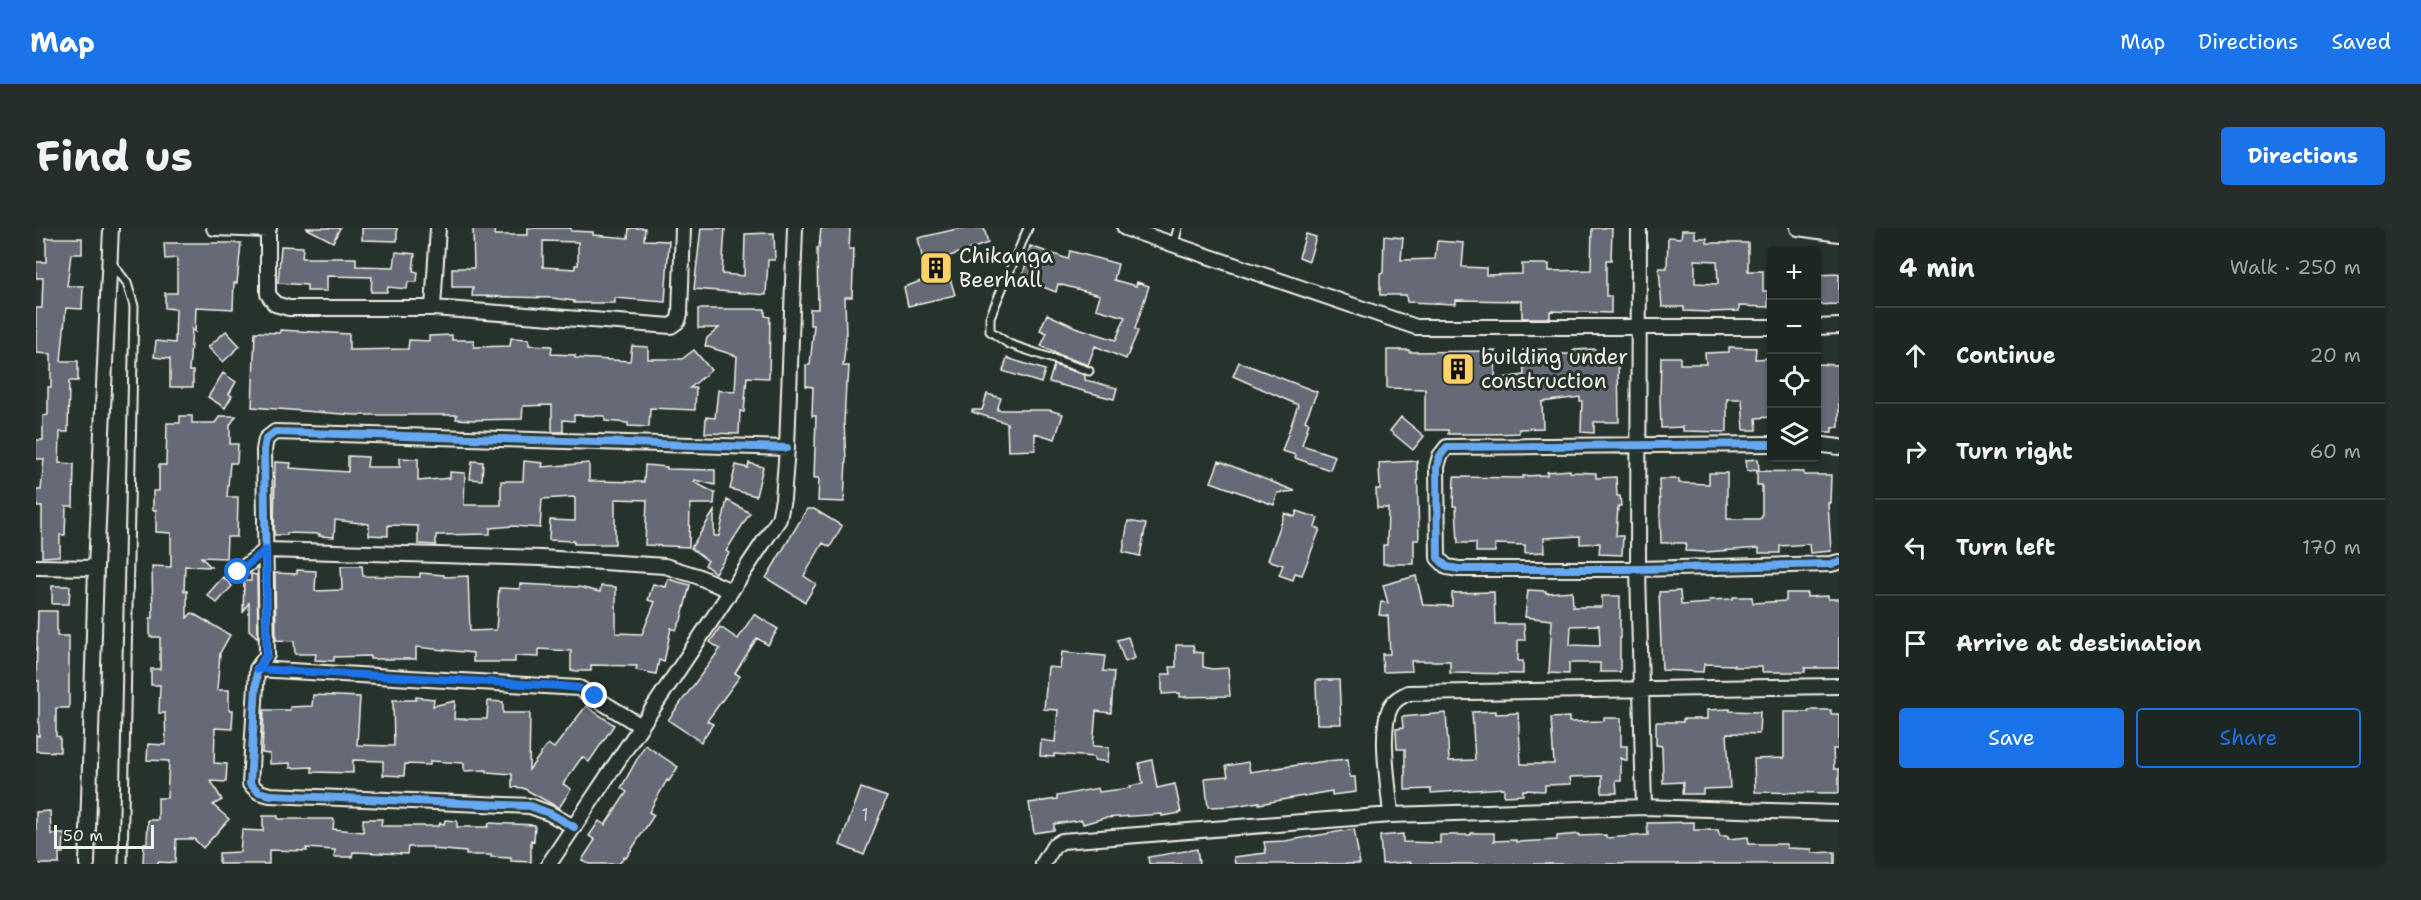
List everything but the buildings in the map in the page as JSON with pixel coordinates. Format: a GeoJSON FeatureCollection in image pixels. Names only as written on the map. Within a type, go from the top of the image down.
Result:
{"type":"FeatureCollection","features":[{"type":"Feature","properties":{"kind":"street"},"geometry":{"type":"LineString","coordinates":[[87,864],[96,568],[111,228]]}},
{"type":"Feature","properties":{"kind":"street"},"geometry":{"type":"LineString","coordinates":[[214,228],[268,229],[268,294],[275,304],[289,308],[433,308],[671,326],[678,321],[680,315],[684,228]]}},
{"type":"Feature","properties":{"kind":"street"},"geometry":{"type":"LineString","coordinates":[[433,308],[438,228]]}},
{"type":"Feature","properties":{"kind":"street"},"geometry":{"type":"LineString","coordinates":[[549,864],[779,519],[787,447],[795,228]]}},
{"type":"Feature","properties":{"kind":"street"},"geometry":{"type":"LineString","coordinates":[[1125,228],[1416,327],[1767,327]]}},
{"type":"Feature","properties":{"kind":"street"},"geometry":{"type":"LineString","coordinates":[[1639,228],[1638,570],[1644,807]]}},
{"type":"Feature","properties":{"kind":"street"},"geometry":{"type":"LineString","coordinates":[[1798,228],[1839,234]]}},
{"type":"Feature","properties":{"kind":"street"},"geometry":{"type":"LineString","coordinates":[[1821,327],[1839,326]]}},
{"type":"Feature","properties":{"kind":"street"},"geometry":{"type":"LineString","coordinates":[[574,827],[549,813],[530,807],[270,795],[259,792],[250,784],[257,669],[267,655],[264,450],[266,439],[275,432],[787,447]]}},
{"type":"Feature","properties":{"kind":"street"},"geometry":{"type":"LineString","coordinates":[[1767,444],[1447,447],[1442,450],[1437,466],[1438,558],[1447,567],[1459,569],[1638,570],[1839,562]]}},
{"type":"Feature","properties":{"kind":"street"},"geometry":{"type":"LineString","coordinates":[[1821,445],[1839,447]]}},
{"type":"Feature","properties":{"kind":"street"},"geometry":{"type":"LineString","coordinates":[[238,572],[266,550],[541,558],[665,566],[698,576],[731,591]]}},
{"type":"Feature","properties":{"kind":"street"},"geometry":{"type":"LineString","coordinates":[[36,567],[96,568]]}},
{"type":"Feature","properties":{"kind":"street"},"geometry":{"type":"LineString","coordinates":[[257,669],[579,688],[641,726]]}},
{"type":"Feature","properties":{"kind":"street"},"geometry":{"type":"LineString","coordinates":[[1391,815],[1384,724],[1390,707],[1396,699],[1408,693],[1839,686]]}},
{"type":"Feature","properties":{"kind":"street"},"geometry":{"type":"LineString","coordinates":[[1043,864],[1054,846],[1062,841],[1391,815],[1644,807],[1839,813]]}},
{"type":"Feature","properties":{"kind":"lane"},"geometry":{"type":"LineString","coordinates":[[1028,228],[990,317],[990,332],[1009,344],[1089,371]]}},
{"type":"Feature","properties":{"kind":"lane"},"geometry":{"type":"LineString","coordinates":[[1174,243],[1178,228]]}},
{"type":"Feature","properties":{"kind":"lane"},"geometry":{"type":"LineString","coordinates":[[109,259],[127,283],[134,306],[123,864]]}},
{"type":"Feature","properties":{"kind":"cycle path"},"geometry":{"type":"LineString","coordinates":[[574,827],[549,813],[530,806],[270,795],[259,792],[250,784],[257,669],[267,655],[264,450],[266,439],[275,432],[787,448]]}},
{"type":"Feature","properties":{"kind":"cycle path"},"geometry":{"type":"LineString","coordinates":[[1767,444],[1447,447],[1440,456],[1437,467],[1438,558],[1447,567],[1459,569],[1638,569],[1839,562]]}},
{"type":"Feature","properties":{"kind":"place","name":"Chikanga Beerhall"},"geometry":{"type":"Point","coordinates":[936,268]}},
{"type":"Feature","properties":{"kind":"place","name":"building under construction"},"geometry":{"type":"Point","coordinates":[1458,369]}},
{"type":"Feature","properties":{"kind":"route"},"geometry":{"type":"LineString","coordinates":[[238,572],[266,550],[267,655],[257,669],[560,686],[579,688],[595,696]]}}]}
